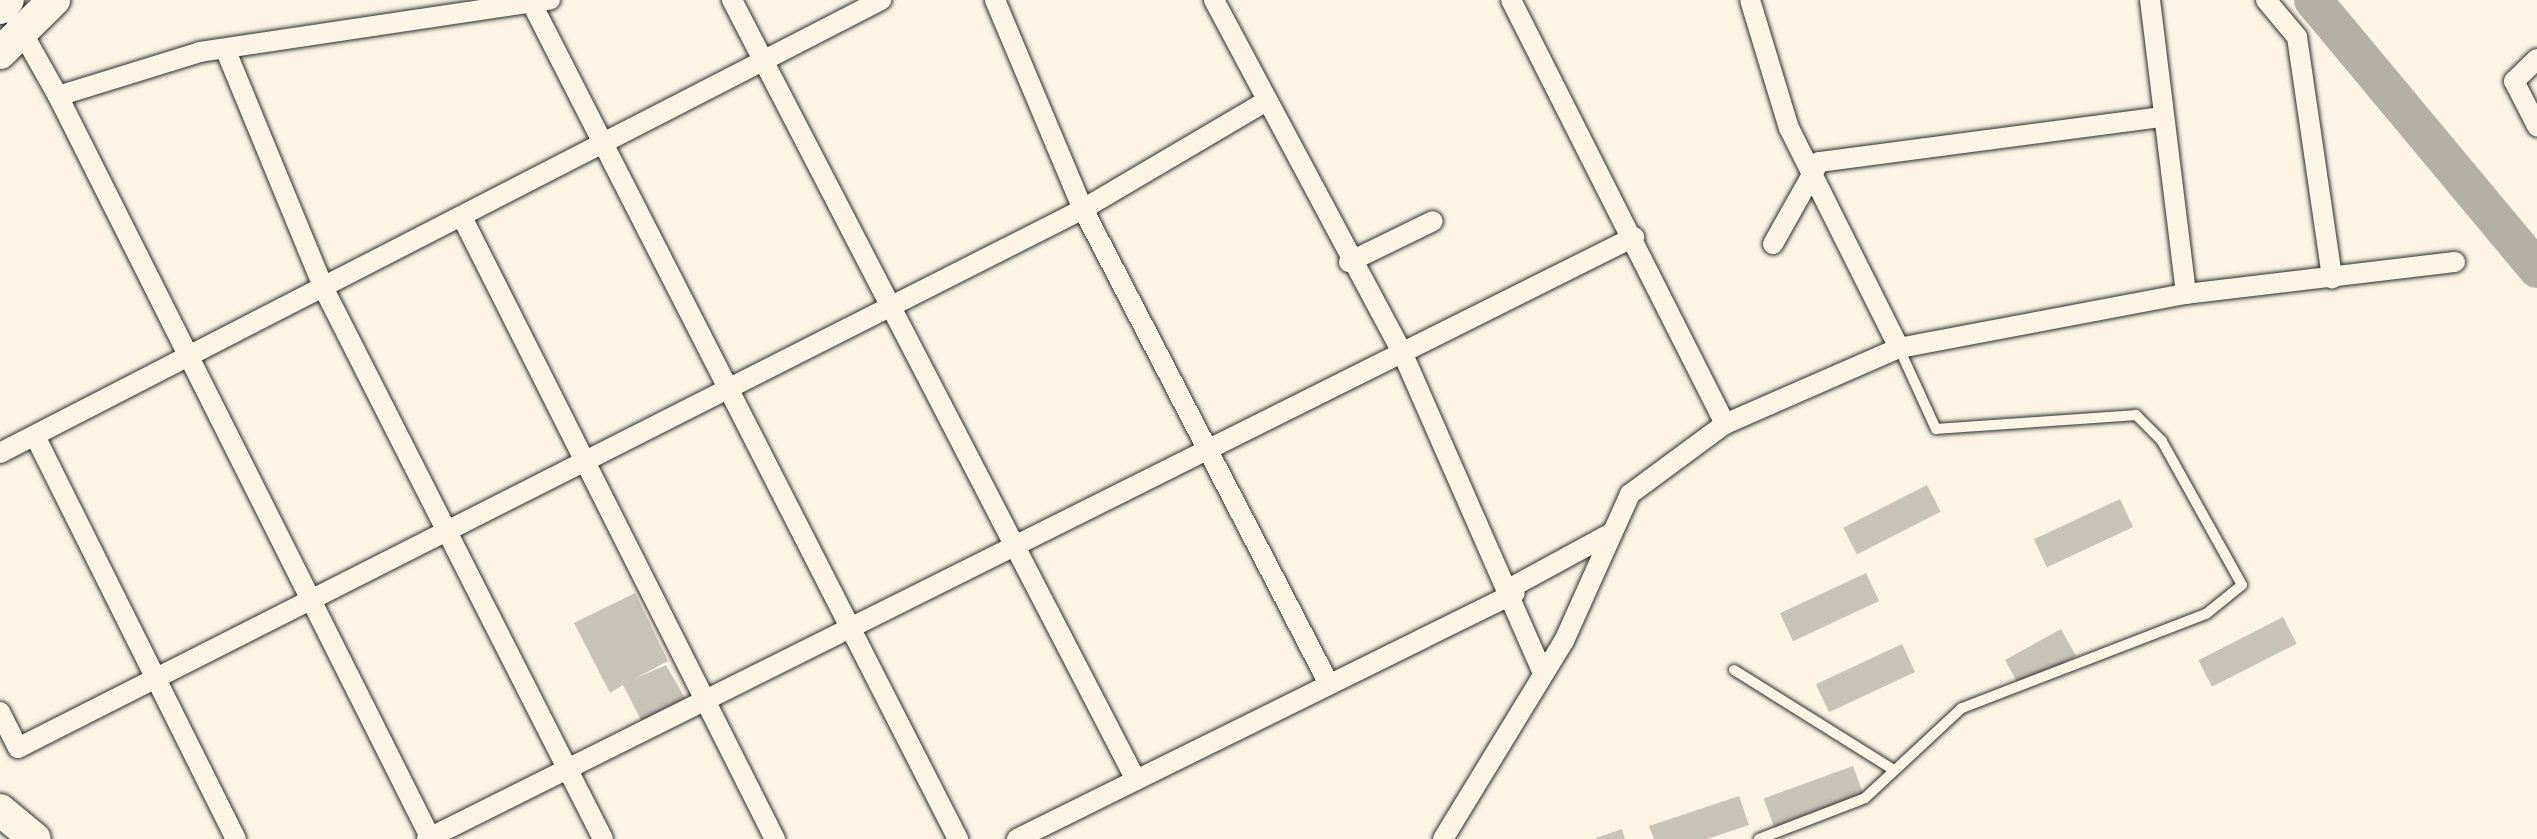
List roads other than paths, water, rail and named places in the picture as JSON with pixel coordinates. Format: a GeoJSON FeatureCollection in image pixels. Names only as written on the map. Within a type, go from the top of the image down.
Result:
{"type":"FeatureCollection","features":[{"type":"Feature","properties":{"kind":"main road"},"geometry":{"type":"LineString","coordinates":[[12,42],[54,0]]}},
{"type":"Feature","properties":{"kind":"main road"},"geometry":{"type":"LineString","coordinates":[[0,810],[35,839]]}},
{"type":"Feature","properties":{"kind":"street"},"geometry":{"type":"LineString","coordinates":[[732,0],[896,306],[1135,778]]}},
{"type":"Feature","properties":{"kind":"street"},"geometry":{"type":"LineString","coordinates":[[0,453],[464,222],[761,56],[881,0]]}},
{"type":"Feature","properties":{"kind":"street"},"geometry":{"type":"LineString","coordinates":[[995,0],[1083,209],[1328,682]]}},
{"type":"Feature","properties":{"kind":"street"},"geometry":{"type":"LineString","coordinates":[[1214,0],[1349,262],[1402,352],[1513,590],[1541,669]]}},
{"type":"Feature","properties":{"kind":"street"},"geometry":{"type":"LineString","coordinates":[[1511,0],[1634,236],[1724,424]]}},
{"type":"Feature","properties":{"kind":"street"},"geometry":{"type":"LineString","coordinates":[[1750,0],[1808,170],[1899,348]]}},
{"type":"Feature","properties":{"kind":"street"},"geometry":{"type":"LineString","coordinates":[[2150,0],[2160,117],[2186,294]]}},
{"type":"Feature","properties":{"kind":"street"},"geometry":{"type":"LineString","coordinates":[[2266,0],[2297,37],[2332,278]]}},
{"type":"Feature","properties":{"kind":"street"},"geometry":{"type":"LineString","coordinates":[[58,96],[163,60],[538,2],[599,146],[722,390],[850,627],[958,839]]}},
{"type":"Feature","properties":{"kind":"street"},"geometry":{"type":"LineString","coordinates":[[4,4],[12,42],[58,96],[186,360],[430,839],[564,765],[850,627],[1012,541],[1634,236]]}},
{"type":"Feature","properties":{"kind":"street"},"geometry":{"type":"LineString","coordinates":[[226,51],[326,291],[603,839]]}},
{"type":"Feature","properties":{"kind":"street"},"geometry":{"type":"LineString","coordinates":[[2537,59],[2514,81],[2537,126]]}},
{"type":"Feature","properties":{"kind":"street"},"geometry":{"type":"LineString","coordinates":[[0,712],[9,753],[586,458],[896,306],[1083,209],[1266,102]]}},
{"type":"Feature","properties":{"kind":"street"},"geometry":{"type":"LineString","coordinates":[[1774,244],[1808,170],[1842,155],[2160,117]]}},
{"type":"Feature","properties":{"kind":"street"},"geometry":{"type":"LineString","coordinates":[[1349,262],[1433,221]]}},
{"type":"Feature","properties":{"kind":"street"},"geometry":{"type":"LineString","coordinates":[[464,222],[775,839]]}},
{"type":"Feature","properties":{"kind":"street"},"geometry":{"type":"LineString","coordinates":[[1441,836],[1541,669],[1564,640],[1611,534],[1645,476],[1724,424],[1899,348],[2186,294],[2455,262]]}},
{"type":"Feature","properties":{"kind":"street"},"geometry":{"type":"LineString","coordinates":[[35,436],[236,839]]}},
{"type":"Feature","properties":{"kind":"street"},"geometry":{"type":"LineString","coordinates":[[1018,839],[1513,590],[1611,534]]}},
{"type":"Feature","properties":{"kind":"lane"},"geometry":{"type":"LineString","coordinates":[[1759,839],[1851,806],[1962,708],[2206,614],[2242,585],[2162,441],[2136,415],[1936,429],[1899,348]]}},
{"type":"Feature","properties":{"kind":"lane"},"geometry":{"type":"LineString","coordinates":[[1734,670],[1894,770]]}},
{"type":"Feature","properties":{"kind":"waterway"},"geometry":{"type":"LineString","coordinates":[[2313,0],[2537,269]]}}]}
